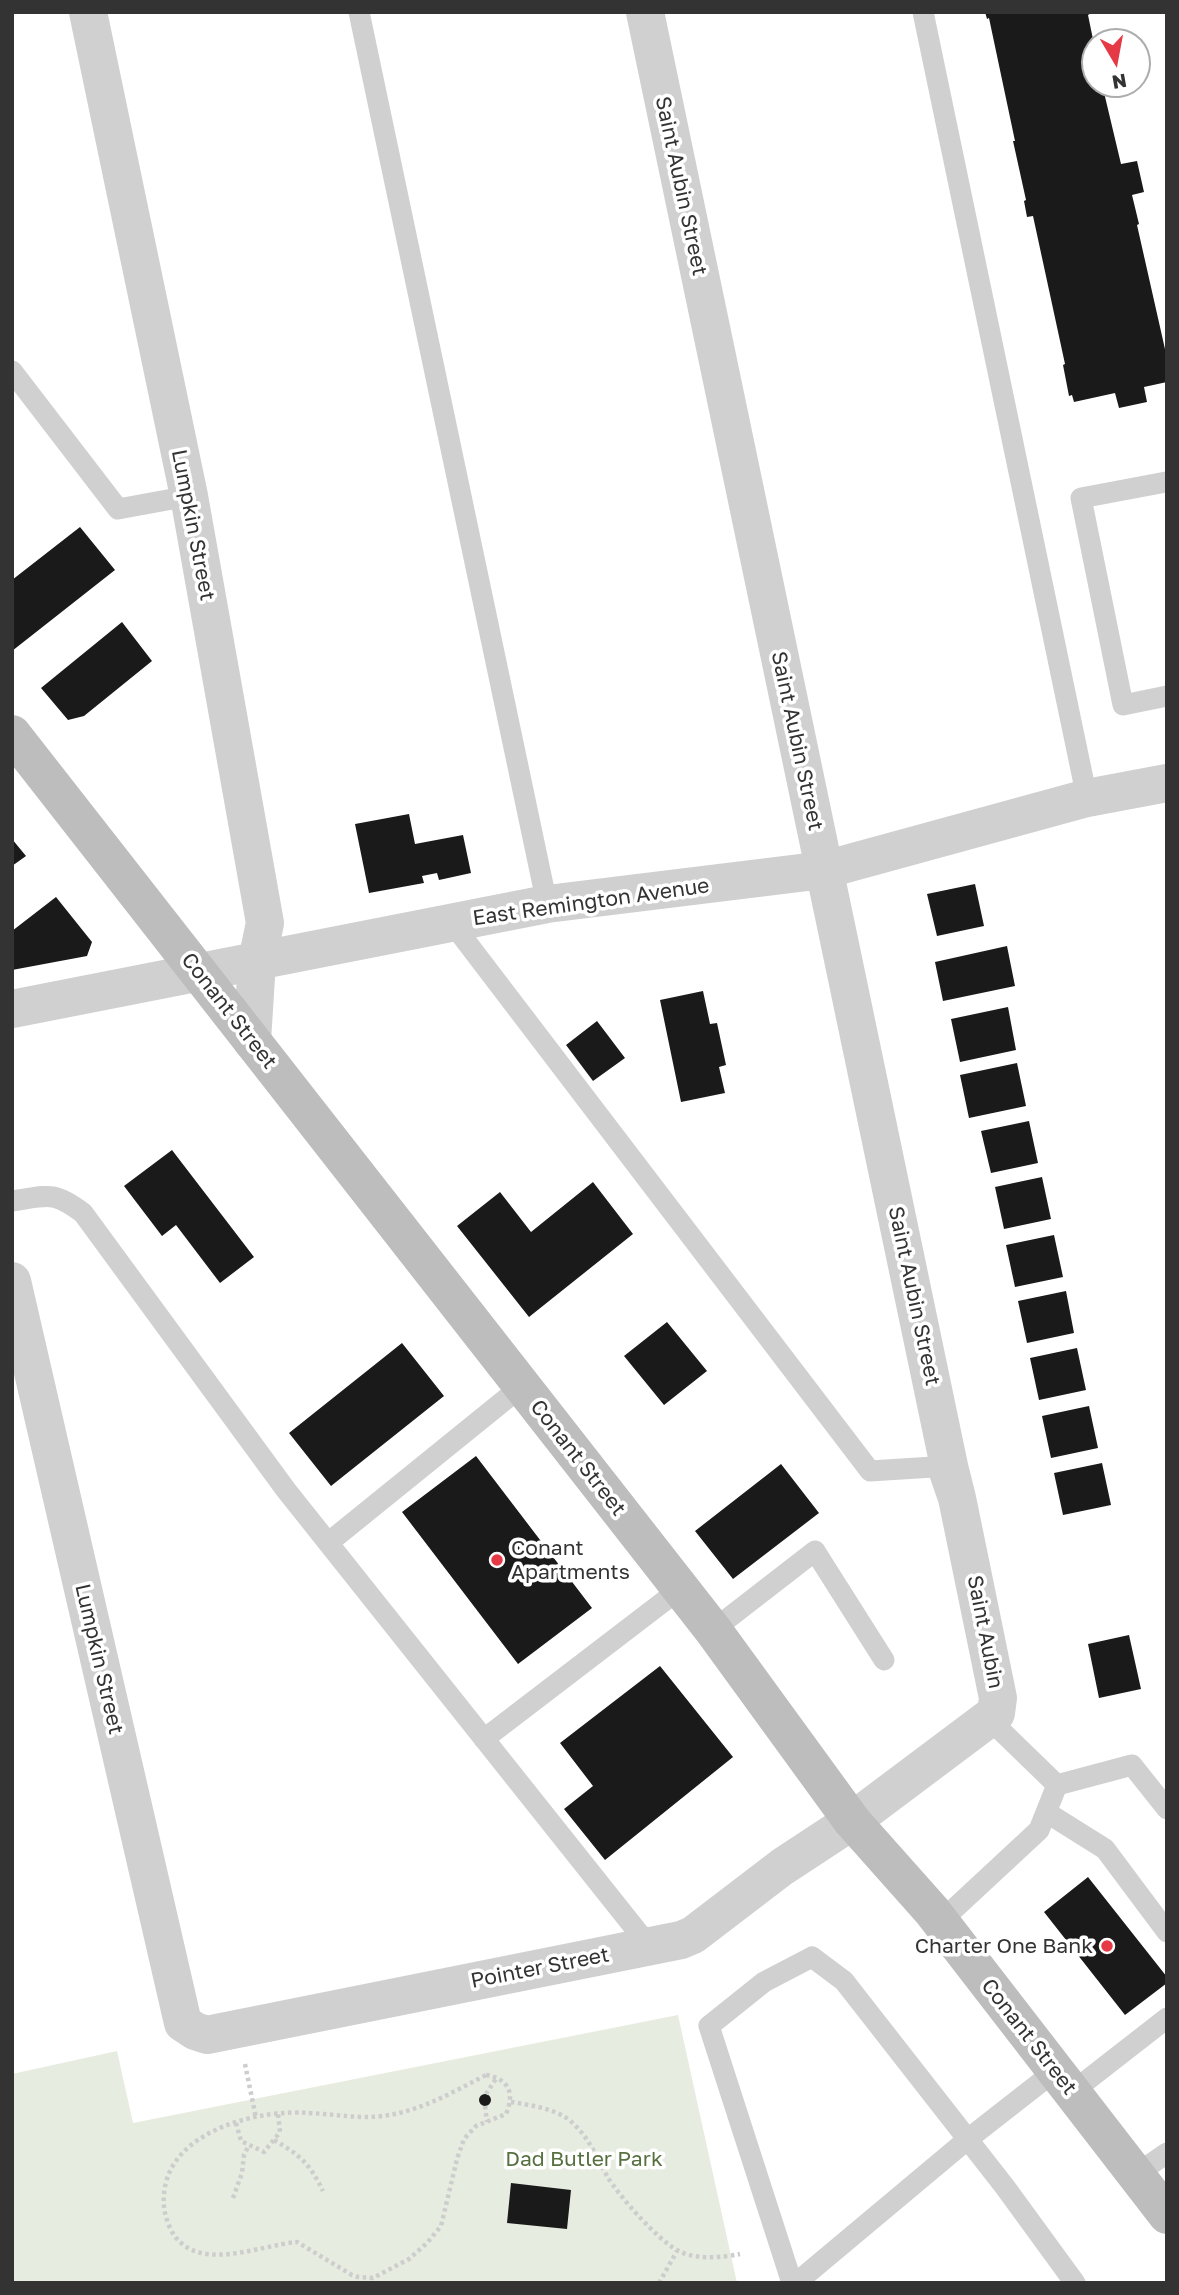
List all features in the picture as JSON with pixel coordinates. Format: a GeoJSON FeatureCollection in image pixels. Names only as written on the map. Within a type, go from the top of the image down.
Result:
{"type":"FeatureCollection","features":[{"type":"Feature","properties":{"kind":"main road","name":"Conant Street"},"geometry":{"type":"LineString","coordinates":[[12,734],[713,1630],[852,1821],[940,1922],[1167,2215]]}},
{"type":"Feature","properties":{"kind":"street","name":"Lumpkin Street"},"geometry":{"type":"LineString","coordinates":[[88,12],[189,496],[265,923],[257,961],[252,1041]]}},
{"type":"Feature","properties":{"kind":"street","name":"Saint Aubin Street"},"geometry":{"type":"LineString","coordinates":[[645,12],[951,1476]]}},
{"type":"Feature","properties":{"kind":"street","name":"East Remington Avenue"},"geometry":{"type":"LineString","coordinates":[[12,1009],[547,904],[824,870],[1087,798],[1167,783]]}},
{"type":"Feature","properties":{"kind":"street","name":"Lumpkin Street"},"geometry":{"type":"LineString","coordinates":[[12,1281],[183,2023],[195,2031]]}},
{"type":"Feature","properties":{"kind":"street","name":"Saint Aubin"},"geometry":{"type":"LineString","coordinates":[[852,1821],[996,1713],[998,1698],[951,1476]]}},
{"type":"Feature","properties":{"kind":"street","name":"Pointer Street"},"geometry":{"type":"LineString","coordinates":[[195,2031],[206,2035],[694,1936],[782,1867],[852,1821]]}},
{"type":"Feature","properties":{"kind":"lane"},"geometry":{"type":"LineString","coordinates":[[359,12],[547,904]]}},
{"type":"Feature","properties":{"kind":"lane"},"geometry":{"type":"LineString","coordinates":[[923,12],[1087,798]]}},
{"type":"Feature","properties":{"kind":"lane"},"geometry":{"type":"LineString","coordinates":[[12,371],[118,509],[189,496]]}},
{"type":"Feature","properties":{"kind":"lane"},"geometry":{"type":"LineString","coordinates":[[1166,483],[1082,498],[1123,705],[1167,696]]}},
{"type":"Feature","properties":{"kind":"lane"},"geometry":{"type":"LineString","coordinates":[[452,923],[870,1471],[951,1476]]}},
{"type":"Feature","properties":{"kind":"lane"},"geometry":{"type":"LineString","coordinates":[[12,1201],[52,1195],[83,1213],[278,1479],[649,1947]]}},
{"type":"Feature","properties":{"kind":"lane"},"geometry":{"type":"LineString","coordinates":[[328,1543],[522,1386]]}},
{"type":"Feature","properties":{"kind":"lane"},"geometry":{"type":"LineString","coordinates":[[713,1630],[815,1551],[884,1660]]}},
{"type":"Feature","properties":{"kind":"lane"},"geometry":{"type":"LineString","coordinates":[[484,1739],[680,1589]]}},
{"type":"Feature","properties":{"kind":"lane"},"geometry":{"type":"LineString","coordinates":[[990,1720],[1057,1785]]}},
{"type":"Feature","properties":{"kind":"lane"},"geometry":{"type":"LineString","coordinates":[[1057,1785],[1132,1765],[1167,1809]]}},
{"type":"Feature","properties":{"kind":"lane"},"geometry":{"type":"LineString","coordinates":[[940,1922],[1039,1830],[1057,1785]]}},
{"type":"Feature","properties":{"kind":"lane"},"geometry":{"type":"LineString","coordinates":[[1046,1812],[1105,1849],[1167,1932]]}},
{"type":"Feature","properties":{"kind":"lane"},"geometry":{"type":"LineString","coordinates":[[1075,2283],[968,2139],[844,1981],[811,1957],[764,1982],[709,2026],[794,2283],[968,2139],[1167,2018]]}},
{"type":"Feature","properties":{"kind":"lane"},"geometry":{"type":"LineString","coordinates":[[1135,2175],[1167,2153]]}},
{"type":"Feature","properties":{"kind":"path"},"geometry":{"type":"LineString","coordinates":[[244,2055],[256,2118]]}},
{"type":"Feature","properties":{"kind":"path"},"geometry":{"type":"LineString","coordinates":[[486,2075],[497,2077],[510,2090],[511,2102],[506,2114],[476,2126],[464,2139],[441,2226],[409,2259],[373,2278],[352,2275],[297,2242],[217,2256],[193,2250],[174,2236],[164,2216],[163,2197],[170,2169],[189,2146],[217,2128],[278,2114],[307,2112],[352,2118],[385,2116],[426,2106],[486,2075]]}},
{"type":"Feature","properties":{"kind":"path"},"geometry":{"type":"LineString","coordinates":[[486,2094],[497,2077]]}},
{"type":"Feature","properties":{"kind":"path"},"geometry":{"type":"LineString","coordinates":[[511,2102],[534,2105],[566,2118],[574,2125],[589,2139],[608,2178],[629,2206],[677,2250],[716,2259],[740,2254]]}},
{"type":"Feature","properties":{"kind":"path"},"geometry":{"type":"LineString","coordinates":[[485,2106],[487,2122]]}},
{"type":"Feature","properties":{"kind":"path"},"geometry":{"type":"LineString","coordinates":[[236,2123],[241,2141],[264,2152],[280,2133],[278,2114]]}},
{"type":"Feature","properties":{"kind":"path"},"geometry":{"type":"LineString","coordinates":[[274,2140],[312,2169],[323,2191]]}},
{"type":"Feature","properties":{"kind":"path"},"geometry":{"type":"LineString","coordinates":[[233,2198],[249,2145]]}},
{"type":"Feature","properties":{"kind":"path"},"geometry":{"type":"LineString","coordinates":[[659,2283],[677,2250]]}},
{"type":"Feature","properties":{"kind":"green space","name":"Dad Butler Park"},"geometry":{"type":"Polygon","coordinates":[[[678,2015],[737,2283],[12,2283],[12,2074],[117,2051],[133,2123],[678,2015]]]}},
{"type":"Feature","properties":{"kind":"building"},"geometry":{"type":"Polygon","coordinates":[[[985,12],[1093,12],[1088,15],[1091,28],[1081,28],[1081,98],[1105,98],[1121,164],[1137,161],[1144,192],[1132,195],[1167,358],[1167,382],[1144,387],[1147,402],[1119,408],[1115,393],[1074,402],[1072,395],[1069,396],[1063,365],[1065,364],[1033,216],[1027,217],[1015,141],[989,18],[987,19],[985,12]]]}},
{"type":"Feature","properties":{"kind":"building"},"geometry":{"type":"Polygon","coordinates":[[[80,527],[115,570],[12,651],[12,580],[80,527]]]}},
{"type":"Feature","properties":{"kind":"building"},"geometry":{"type":"Polygon","coordinates":[[[122,622],[152,661],[84,716],[68,720],[41,688],[122,622]]]}},
{"type":"Feature","properties":{"kind":"building"},"geometry":{"type":"Polygon","coordinates":[[[409,814],[415,844],[463,835],[471,873],[439,880],[437,873],[422,876],[424,883],[369,893],[355,824],[409,814]]]}},
{"type":"Feature","properties":{"kind":"building"},"geometry":{"type":"Polygon","coordinates":[[[12,839],[26,856],[12,866],[12,839]]]}},
{"type":"Feature","properties":{"kind":"building"},"geometry":{"type":"Polygon","coordinates":[[[975,884],[984,926],[937,936],[927,894],[975,884]]]}},
{"type":"Feature","properties":{"kind":"building"},"geometry":{"type":"Polygon","coordinates":[[[56,897],[92,942],[87,956],[12,970],[12,931],[56,897]]]}},
{"type":"Feature","properties":{"kind":"building"},"geometry":{"type":"Polygon","coordinates":[[[1007,946],[1015,986],[943,1001],[935,962],[1007,946]]]}},
{"type":"Feature","properties":{"kind":"building"},"geometry":{"type":"Polygon","coordinates":[[[703,991],[710,1024],[717,1023],[726,1065],[719,1067],[725,1093],[681,1102],[660,1000],[703,991]]]}},
{"type":"Feature","properties":{"kind":"building"},"geometry":{"type":"Polygon","coordinates":[[[1008,1007],[1016,1050],[960,1062],[951,1019],[1008,1007]]]}},
{"type":"Feature","properties":{"kind":"building"},"geometry":{"type":"Polygon","coordinates":[[[597,1021],[625,1058],[593,1081],[566,1045],[597,1021]]]}},
{"type":"Feature","properties":{"kind":"building"},"geometry":{"type":"Polygon","coordinates":[[[1017,1063],[1026,1106],[969,1118],[960,1075],[1017,1063]]]}},
{"type":"Feature","properties":{"kind":"building"},"geometry":{"type":"Polygon","coordinates":[[[1029,1121],[1038,1163],[991,1173],[981,1131],[1029,1121]]]}},
{"type":"Feature","properties":{"kind":"building"},"geometry":{"type":"Polygon","coordinates":[[[172,1150],[254,1257],[220,1283],[176,1225],[162,1236],[124,1186],[172,1150]]]}},
{"type":"Feature","properties":{"kind":"building"},"geometry":{"type":"Polygon","coordinates":[[[1042,1177],[1051,1219],[1004,1229],[995,1187],[1042,1177]]]}},
{"type":"Feature","properties":{"kind":"building"},"geometry":{"type":"Polygon","coordinates":[[[593,1182],[633,1234],[529,1317],[457,1226],[500,1192],[531,1232],[593,1182]]]}},
{"type":"Feature","properties":{"kind":"building"},"geometry":{"type":"Polygon","coordinates":[[[1054,1235],[1063,1277],[1015,1287],[1006,1245],[1054,1235]]]}},
{"type":"Feature","properties":{"kind":"building"},"geometry":{"type":"Polygon","coordinates":[[[1066,1291],[1074,1333],[1027,1343],[1018,1301],[1066,1291]]]}},
{"type":"Feature","properties":{"kind":"building"},"geometry":{"type":"Polygon","coordinates":[[[667,1322],[707,1371],[664,1405],[624,1356],[667,1322]]]}},
{"type":"Feature","properties":{"kind":"building"},"geometry":{"type":"Polygon","coordinates":[[[402,1343],[444,1396],[331,1486],[289,1433],[402,1343]]]}},
{"type":"Feature","properties":{"kind":"building"},"geometry":{"type":"Polygon","coordinates":[[[1077,1348],[1086,1390],[1039,1400],[1030,1358],[1077,1348]]]}},
{"type":"Feature","properties":{"kind":"building"},"geometry":{"type":"Polygon","coordinates":[[[1089,1406],[1098,1448],[1051,1458],[1042,1416],[1089,1406]]]}},
{"type":"Feature","properties":{"kind":"building","name":"Conant Apartments"},"geometry":{"type":"Polygon","coordinates":[[[476,1456],[592,1608],[518,1664],[402,1512],[476,1456]]]}},
{"type":"Feature","properties":{"kind":"building"},"geometry":{"type":"Polygon","coordinates":[[[1102,1463],[1111,1505],[1063,1515],[1054,1473],[1102,1463]]]}},
{"type":"Feature","properties":{"kind":"building"},"geometry":{"type":"Polygon","coordinates":[[[781,1464],[819,1513],[733,1579],[695,1531],[781,1464]]]}},
{"type":"Feature","properties":{"kind":"building"},"geometry":{"type":"Polygon","coordinates":[[[1129,1635],[1141,1689],[1099,1698],[1088,1644],[1129,1635]]]}},
{"type":"Feature","properties":{"kind":"building"},"geometry":{"type":"Polygon","coordinates":[[[660,1666],[733,1757],[605,1860],[564,1809],[593,1786],[560,1743],[660,1666]]]}},
{"type":"Feature","properties":{"kind":"building"},"geometry":{"type":"Polygon","coordinates":[[[1088,1877],[1167,1977],[1167,1983],[1125,2015],[1044,1912],[1088,1877]]]}},
{"type":"Feature","properties":{"kind":"building"},"geometry":{"type":"Polygon","coordinates":[[[480,2095],[490,2095],[490,2105],[480,2105],[480,2095]]]}},
{"type":"Feature","properties":{"kind":"building"},"geometry":{"type":"Polygon","coordinates":[[[511,2183],[571,2190],[567,2229],[507,2223],[511,2183]]]}},
{"type":"Feature","properties":{"kind":"place","name":"Conant Apartments"},"geometry":{"type":"Point","coordinates":[497,1560]}},
{"type":"Feature","properties":{"kind":"place","name":"Charter One Bank"},"geometry":{"type":"Point","coordinates":[1107,1946]}}]}
